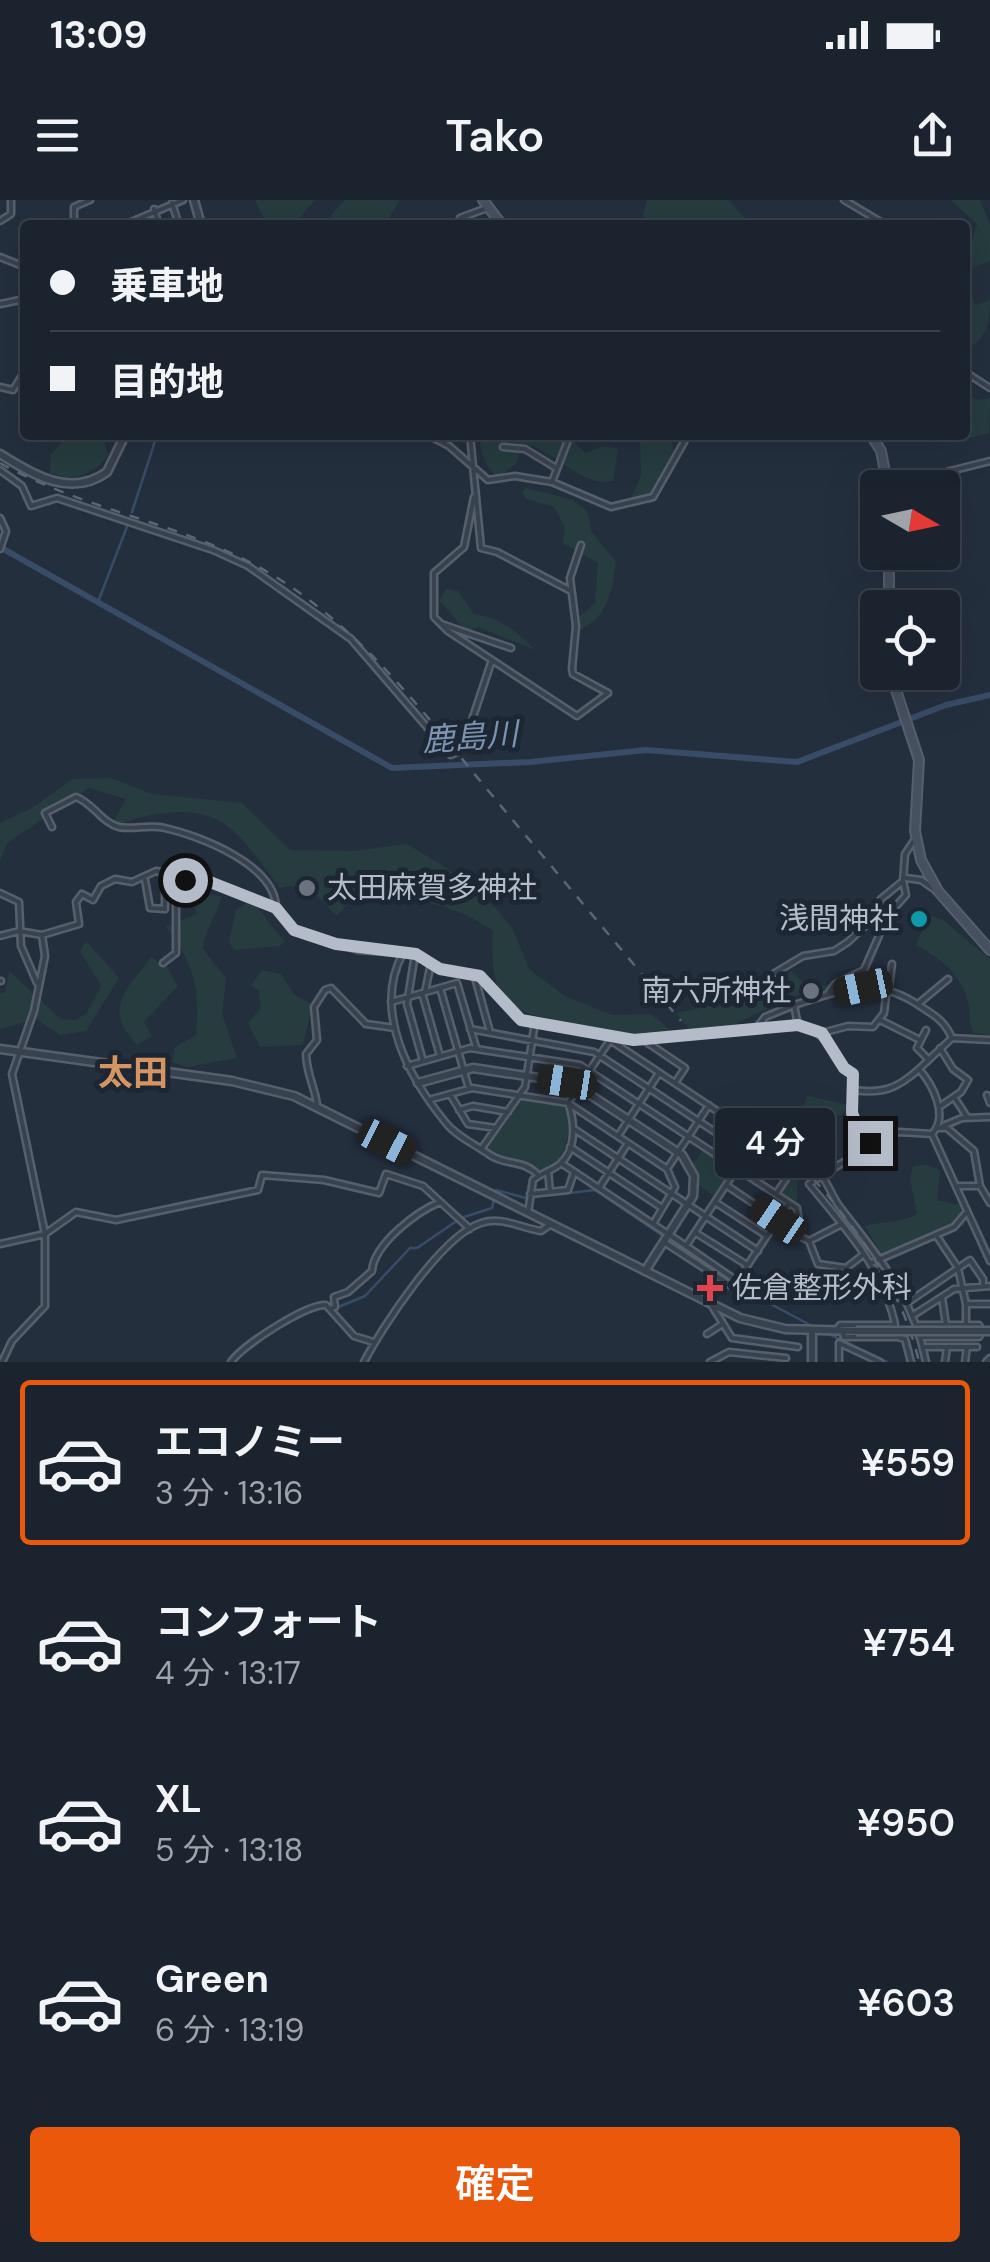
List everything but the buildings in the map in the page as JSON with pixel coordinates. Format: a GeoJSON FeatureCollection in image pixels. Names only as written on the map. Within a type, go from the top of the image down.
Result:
{"type":"FeatureCollection","features":[{"type":"Feature","properties":{"kind":"main road"},"geometry":{"type":"LineString","coordinates":[[875,440],[884,470]]}},
{"type":"Feature","properties":{"kind":"main road"},"geometry":{"type":"LineString","coordinates":[[896,690],[919,760],[915,839],[938,891],[990,950]]}},
{"type":"Feature","properties":{"kind":"street"},"geometry":{"type":"LineString","coordinates":[[0,220],[11,214],[11,200]]}},
{"type":"Feature","properties":{"kind":"street"},"geometry":{"type":"LineString","coordinates":[[74,220],[74,207],[90,200]]}},
{"type":"Feature","properties":{"kind":"street"},"geometry":{"type":"LineString","coordinates":[[140,220],[154,209],[182,200]]}},
{"type":"Feature","properties":{"kind":"street"},"geometry":{"type":"LineString","coordinates":[[844,200],[878,220]]}},
{"type":"Feature","properties":{"kind":"street"},"geometry":{"type":"LineString","coordinates":[[172,203],[177,220]]}},
{"type":"Feature","properties":{"kind":"street"},"geometry":{"type":"LineString","coordinates":[[460,220],[486,204]]}},
{"type":"Feature","properties":{"kind":"street"},"geometry":{"type":"LineString","coordinates":[[154,209],[157,220]]}},
{"type":"Feature","properties":{"kind":"street"},"geometry":{"type":"LineString","coordinates":[[0,387],[13,390],[20,379]]}},
{"type":"Feature","properties":{"kind":"street"},"geometry":{"type":"LineString","coordinates":[[0,454],[52,481],[75,485],[107,472],[123,440]]}},
{"type":"Feature","properties":{"kind":"street"},"geometry":{"type":"LineString","coordinates":[[438,440],[488,480],[516,476],[552,482],[611,507],[653,497],[685,440]]}},
{"type":"Feature","properties":{"kind":"street"},"geometry":{"type":"LineString","coordinates":[[470,440],[482,548],[572,591]]}},
{"type":"Feature","properties":{"kind":"street"},"geometry":{"type":"LineString","coordinates":[[552,482],[568,440]]}},
{"type":"Feature","properties":{"kind":"street"},"geometry":{"type":"LineString","coordinates":[[880,440],[880,447]]}},
{"type":"Feature","properties":{"kind":"street"},"geometry":{"type":"LineString","coordinates":[[502,448],[525,449],[556,468]]}},
{"type":"Feature","properties":{"kind":"street"},"geometry":{"type":"LineString","coordinates":[[952,470],[990,460]]}},
{"type":"Feature","properties":{"kind":"street"},"geometry":{"type":"LineString","coordinates":[[0,470],[22,486],[30,506],[57,498],[213,550],[267,578],[359,647],[452,756],[462,750],[492,660]]}},
{"type":"Feature","properties":{"kind":"street"},"geometry":{"type":"LineString","coordinates":[[474,498],[464,547],[434,573],[432,608],[441,624],[577,716],[604,700],[608,692],[574,674],[572,562],[581,545]]}},
{"type":"Feature","properties":{"kind":"street"},"geometry":{"type":"LineString","coordinates":[[0,518],[5,536],[0,548]]}},
{"type":"Feature","properties":{"kind":"street"},"geometry":{"type":"LineString","coordinates":[[441,624],[511,648]]}},
{"type":"Feature","properties":{"kind":"street"},"geometry":{"type":"LineString","coordinates":[[52,827],[44,813],[76,797],[99,810],[108,823],[123,828],[146,825],[193,834],[264,877],[273,888],[276,908]]}},
{"type":"Feature","properties":{"kind":"street"},"geometry":{"type":"LineString","coordinates":[[915,839],[905,854],[906,895],[888,915],[862,972],[853,976],[852,984],[888,987],[944,1021],[952,1038]]}},
{"type":"Feature","properties":{"kind":"street"},"geometry":{"type":"LineString","coordinates":[[0,936],[19,931],[42,935],[79,924],[76,902],[82,894],[93,900],[101,886],[116,880],[144,878],[156,871],[185,880],[210,882],[276,908],[294,930],[322,940],[358,950],[416,954],[431,963],[474,974],[489,982],[516,1018],[641,1038],[798,1025],[822,1033],[848,1026],[870,1028],[880,1020],[892,964]]}},
{"type":"Feature","properties":{"kind":"street"},"geometry":{"type":"LineString","coordinates":[[144,878],[150,908],[165,908],[165,874]]}},
{"type":"Feature","properties":{"kind":"street"},"geometry":{"type":"LineString","coordinates":[[768,977],[803,956],[834,950],[848,942],[865,926],[881,900],[904,879],[921,880],[938,891]]}},
{"type":"Feature","properties":{"kind":"street"},"geometry":{"type":"LineString","coordinates":[[163,964],[176,954],[176,896],[184,890],[185,880]]}},
{"type":"Feature","properties":{"kind":"street"},"geometry":{"type":"LineString","coordinates":[[0,893],[18,902],[19,931],[37,983]]}},
{"type":"Feature","properties":{"kind":"street"},"geometry":{"type":"LineString","coordinates":[[2,1362],[7,1347],[45,1306],[46,1234],[12,1080],[17,1050],[34,1010],[46,956],[42,935]]}},
{"type":"Feature","properties":{"kind":"street"},"geometry":{"type":"LineString","coordinates":[[403,953],[392,1002],[395,1028],[407,1066],[445,1122],[494,1158],[527,1164],[538,1175]]}},
{"type":"Feature","properties":{"kind":"street"},"geometry":{"type":"LineString","coordinates":[[416,954],[407,998],[423,1061]]}},
{"type":"Feature","properties":{"kind":"street"},"geometry":{"type":"LineString","coordinates":[[431,963],[423,993],[440,1056]]}},
{"type":"Feature","properties":{"kind":"street"},"geometry":{"type":"LineString","coordinates":[[827,995],[854,971],[862,972]]}},
{"type":"Feature","properties":{"kind":"street"},"geometry":{"type":"LineString","coordinates":[[474,974],[490,1032]]}},
{"type":"Feature","properties":{"kind":"street"},"geometry":{"type":"LineString","coordinates":[[918,1004],[948,979]]}},
{"type":"Feature","properties":{"kind":"street"},"geometry":{"type":"LineString","coordinates":[[392,1002],[457,983],[476,1048]]}},
{"type":"Feature","properties":{"kind":"street"},"geometry":{"type":"LineString","coordinates":[[755,1030],[765,1017],[794,1005],[872,986]]}},
{"type":"Feature","properties":{"kind":"street"},"geometry":{"type":"LineString","coordinates":[[317,1106],[316,1094],[308,1084],[306,1054],[317,1040],[314,1008],[325,990],[331,988],[366,1024],[395,1028]]}},
{"type":"Feature","properties":{"kind":"street"},"geometry":{"type":"LineString","coordinates":[[440,988],[469,1089]]}},
{"type":"Feature","properties":{"kind":"street"},"geometry":{"type":"LineString","coordinates":[[794,1005],[798,1025]]}},
{"type":"Feature","properties":{"kind":"street"},"geometry":{"type":"LineString","coordinates":[[880,1020],[920,1040]]}},
{"type":"Feature","properties":{"kind":"street"},"geometry":{"type":"LineString","coordinates":[[482,1148],[520,1095],[536,1022]]}},
{"type":"Feature","properties":{"kind":"street"},"geometry":{"type":"LineString","coordinates":[[470,1029],[574,1044],[600,1055],[786,1179],[776,1194]]}},
{"type":"Feature","properties":{"kind":"street"},"geometry":{"type":"LineString","coordinates":[[926,1030],[916,1048],[928,1058]]}},
{"type":"Feature","properties":{"kind":"street"},"geometry":{"type":"LineString","coordinates":[[822,1033],[844,1068],[853,1074],[852,1113],[863,1142],[862,1151],[808,1184],[871,1262],[896,1316],[897,1337]]}},
{"type":"Feature","properties":{"kind":"street"},"geometry":{"type":"LineString","coordinates":[[641,1038],[685,1068],[675,1083]]}},
{"type":"Feature","properties":{"kind":"street"},"geometry":{"type":"LineString","coordinates":[[854,1090],[877,1094],[895,1087],[952,1038],[990,1040]]}},
{"type":"Feature","properties":{"kind":"street"},"geometry":{"type":"LineString","coordinates":[[528,1213],[529,1197],[538,1175],[561,1163],[570,1147],[574,1129],[568,1103],[610,1040],[726,1117],[716,1132]]}},
{"type":"Feature","properties":{"kind":"street"},"geometry":{"type":"LineString","coordinates":[[407,1066],[476,1048],[574,1063],[797,1208],[802,1237],[809,1241],[818,1264],[846,1268],[864,1254]]}},
{"type":"Feature","properties":{"kind":"street"},"geometry":{"type":"LineString","coordinates":[[939,1106],[954,1097],[968,1079],[953,1069],[940,1048]]}},
{"type":"Feature","properties":{"kind":"street"},"geometry":{"type":"LineString","coordinates":[[0,1049],[251,1084],[317,1106],[711,1304],[764,1326],[812,1332],[986,1331]]}},
{"type":"Feature","properties":{"kind":"street"},"geometry":{"type":"LineString","coordinates":[[918,1068],[930,1083],[939,1106],[938,1127]]}},
{"type":"Feature","properties":{"kind":"street"},"geometry":{"type":"LineString","coordinates":[[418,1083],[464,1069],[579,1087],[678,1152],[694,1176],[688,1205],[645,1271]]}},
{"type":"Feature","properties":{"kind":"street"},"geometry":{"type":"LineString","coordinates":[[618,1136],[660,1073]]}},
{"type":"Feature","properties":{"kind":"street"},"geometry":{"type":"LineString","coordinates":[[432,1099],[469,1089],[568,1103],[667,1168],[675,1180],[672,1194],[652,1224]]}},
{"type":"Feature","properties":{"kind":"street"},"geometry":{"type":"LineString","coordinates":[[450,1094],[468,1124]]}},
{"type":"Feature","properties":{"kind":"street"},"geometry":{"type":"LineString","coordinates":[[988,1095],[990,1103]]}},
{"type":"Feature","properties":{"kind":"street"},"geometry":{"type":"LineString","coordinates":[[954,1097],[967,1118]]}},
{"type":"Feature","properties":{"kind":"street"},"geometry":{"type":"LineString","coordinates":[[667,1168],[708,1105]]}},
{"type":"Feature","properties":{"kind":"street"},"geometry":{"type":"LineString","coordinates":[[460,1110],[472,1106],[508,1112]]}},
{"type":"Feature","properties":{"kind":"street"},"geometry":{"type":"LineString","coordinates":[[932,1134],[938,1127],[967,1118],[990,1118]]}},
{"type":"Feature","properties":{"kind":"street"},"geometry":{"type":"LineString","coordinates":[[462,1135],[468,1124]]}},
{"type":"Feature","properties":{"kind":"street"},"geometry":{"type":"LineString","coordinates":[[468,1124],[496,1128]]}},
{"type":"Feature","properties":{"kind":"street"},"geometry":{"type":"LineString","coordinates":[[938,1127],[947,1128],[974,1151],[980,1186],[990,1203]]}},
{"type":"Feature","properties":{"kind":"street"},"geometry":{"type":"LineString","coordinates":[[574,1129],[758,1251]]}},
{"type":"Feature","properties":{"kind":"street"},"geometry":{"type":"LineString","coordinates":[[863,1142],[899,1132],[932,1134]]}},
{"type":"Feature","properties":{"kind":"street"},"geometry":{"type":"LineString","coordinates":[[932,1134],[957,1186],[965,1214],[990,1261]]}},
{"type":"Feature","properties":{"kind":"street"},"geometry":{"type":"LineString","coordinates":[[599,1188],[628,1143]]}},
{"type":"Feature","properties":{"kind":"street"},"geometry":{"type":"LineString","coordinates":[[570,1147],[663,1209]]}},
{"type":"Feature","properties":{"kind":"street"},"geometry":{"type":"LineString","coordinates":[[686,1246],[747,1153]]}},
{"type":"Feature","properties":{"kind":"street"},"geometry":{"type":"LineString","coordinates":[[561,1163],[652,1224],[666,1239],[733,1287],[790,1203]]}},
{"type":"Feature","properties":{"kind":"street"},"geometry":{"type":"LineString","coordinates":[[548,1171],[550,1192]]}},
{"type":"Feature","properties":{"kind":"street"},"geometry":{"type":"LineString","coordinates":[[529,1197],[568,1190],[574,1172]]}},
{"type":"Feature","properties":{"kind":"street"},"geometry":{"type":"LineString","coordinates":[[0,1244],[46,1234],[76,1212],[116,1220],[258,1190],[262,1175],[324,1180],[380,1193],[386,1174],[422,1186],[470,1229]]}},
{"type":"Feature","properties":{"kind":"street"},"geometry":{"type":"LineString","coordinates":[[820,1174],[838,1205],[861,1228],[919,1325],[926,1362]]}},
{"type":"Feature","properties":{"kind":"street"},"geometry":{"type":"LineString","coordinates":[[726,1185],[778,1220]]}},
{"type":"Feature","properties":{"kind":"street"},"geometry":{"type":"LineString","coordinates":[[957,1186],[980,1186]]}},
{"type":"Feature","properties":{"kind":"street"},"geometry":{"type":"LineString","coordinates":[[329,1310],[335,1307],[334,1297],[348,1292],[372,1271],[373,1258],[391,1236],[440,1202]]}},
{"type":"Feature","properties":{"kind":"street"},"geometry":{"type":"LineString","coordinates":[[715,1202],[768,1236]]}},
{"type":"Feature","properties":{"kind":"street"},"geometry":{"type":"LineString","coordinates":[[871,1262],[954,1227],[965,1214]]}},
{"type":"Feature","properties":{"kind":"street"},"geometry":{"type":"LineString","coordinates":[[364,1362],[373,1342],[400,1309],[422,1271],[470,1229],[502,1221],[541,1231],[550,1224]]}},
{"type":"Feature","properties":{"kind":"street"},"geometry":{"type":"LineString","coordinates":[[809,1241],[842,1224]]}},
{"type":"Feature","properties":{"kind":"street"},"geometry":{"type":"LineString","coordinates":[[695,1232],[746,1266]]}},
{"type":"Feature","properties":{"kind":"street"},"geometry":{"type":"LineString","coordinates":[[936,1235],[958,1268],[964,1288],[966,1324]]}},
{"type":"Feature","properties":{"kind":"street"},"geometry":{"type":"LineString","coordinates":[[666,1239],[686,1246],[737,1280]]}},
{"type":"Feature","properties":{"kind":"street"},"geometry":{"type":"LineString","coordinates":[[906,1302],[970,1260],[983,1278],[986,1286],[964,1288],[912,1316]]}},
{"type":"Feature","properties":{"kind":"street"},"geometry":{"type":"LineString","coordinates":[[942,1297],[946,1325]]}},
{"type":"Feature","properties":{"kind":"street"},"geometry":{"type":"LineString","coordinates":[[231,1362],[244,1344],[272,1333],[301,1309],[320,1304],[354,1336],[373,1342]]}},
{"type":"Feature","properties":{"kind":"street"},"geometry":{"type":"LineString","coordinates":[[711,1304],[732,1338],[798,1347]]}},
{"type":"Feature","properties":{"kind":"street"},"geometry":{"type":"LineString","coordinates":[[966,1304],[990,1304]]}},
{"type":"Feature","properties":{"kind":"street"},"geometry":{"type":"LineString","coordinates":[[919,1325],[979,1324],[986,1331]]}},
{"type":"Feature","properties":{"kind":"street"},"geometry":{"type":"LineString","coordinates":[[707,1334],[721,1325]]}},
{"type":"Feature","properties":{"kind":"street"},"geometry":{"type":"LineString","coordinates":[[896,1325],[840,1325],[839,1331],[844,1337],[904,1336],[911,1362]]}},
{"type":"Feature","properties":{"kind":"street"},"geometry":{"type":"LineString","coordinates":[[921,1337],[979,1337],[986,1331]]}},
{"type":"Feature","properties":{"kind":"street"},"geometry":{"type":"LineString","coordinates":[[812,1332],[812,1362]]}},
{"type":"Feature","properties":{"kind":"street"},"geometry":{"type":"LineString","coordinates":[[839,1362],[839,1342],[880,1362]]}},
{"type":"Feature","properties":{"kind":"street"},"geometry":{"type":"LineString","coordinates":[[710,1362],[736,1352],[786,1360],[786,1346]]}},
{"type":"Feature","properties":{"kind":"street"},"geometry":{"type":"LineString","coordinates":[[923,1347],[977,1347]]}},
{"type":"Feature","properties":{"kind":"street"},"geometry":{"type":"LineString","coordinates":[[964,1362],[967,1347]]}},
{"type":"Feature","properties":{"kind":"street"},"geometry":{"type":"LineString","coordinates":[[944,1362],[947,1348]]}},
{"type":"Feature","properties":{"kind":"street"},"geometry":{"type":"LineString","coordinates":[[736,1352],[736,1362]]}},
{"type":"Feature","properties":{"kind":"street"},"geometry":{"type":"LineString","coordinates":[[752,1354],[752,1362]]}},
{"type":"Feature","properties":{"kind":"green space"},"geometry":{"type":"Polygon","coordinates":[[[255,200],[315,200],[298,220],[265,220],[255,200]]]}},
{"type":"Feature","properties":{"kind":"green space"},"geometry":{"type":"Polygon","coordinates":[[[345,200],[400,200],[388,220],[331,220],[345,200]]]}},
{"type":"Feature","properties":{"kind":"green space"},"geometry":{"type":"Polygon","coordinates":[[[647,200],[728,200],[747,220],[645,220],[647,200]]]}},
{"type":"Feature","properties":{"kind":"green space"},"geometry":{"type":"Polygon","coordinates":[[[951,200],[980,200],[990,225],[990,261],[973,268],[970,277],[970,245],[977,224],[951,200]]]}},
{"type":"Feature","properties":{"kind":"green space"},"geometry":{"type":"Polygon","coordinates":[[[970,292],[976,305],[990,300],[988,322],[979,340],[970,348],[970,292]]]}},
{"type":"Feature","properties":{"kind":"green space"},"geometry":{"type":"Polygon","coordinates":[[[970,395],[977,400],[990,398],[989,433],[970,438],[970,395]]]}},
{"type":"Feature","properties":{"kind":"green space"},"geometry":{"type":"Polygon","coordinates":[[[104,440],[108,456],[82,475],[50,473],[51,454],[62,442],[104,440]]]}},
{"type":"Feature","properties":{"kind":"green space"},"geometry":{"type":"Polygon","coordinates":[[[480,440],[573,440],[585,453],[603,446],[618,449],[613,481],[602,482],[523,444],[516,463],[499,478],[484,459],[480,440]]]}},
{"type":"Feature","properties":{"kind":"green space"},"geometry":{"type":"Polygon","coordinates":[[[640,440],[671,440],[674,450],[654,495],[629,503],[641,475],[640,440]]]}},
{"type":"Feature","properties":{"kind":"green space"},"geometry":{"type":"Polygon","coordinates":[[[526,488],[573,500],[588,512],[591,531],[616,562],[610,594],[602,611],[578,631],[569,626],[595,603],[598,563],[563,543],[565,528],[554,507],[526,499],[522,493],[526,488]]]}},
{"type":"Feature","properties":{"kind":"green space"},"geometry":{"type":"Polygon","coordinates":[[[446,589],[458,591],[474,614],[508,626],[535,650],[478,627],[467,632],[439,600],[446,589]]]}},
{"type":"Feature","properties":{"kind":"green space"},"geometry":{"type":"Polygon","coordinates":[[[111,778],[152,794],[242,803],[290,850],[352,851],[407,844],[445,867],[497,909],[512,928],[530,970],[565,996],[612,1015],[651,1014],[677,1036],[620,1033],[524,1012],[501,994],[495,979],[493,931],[478,921],[426,902],[390,897],[353,898],[337,916],[305,884],[280,888],[238,835],[209,816],[169,813],[113,822],[126,799],[89,788],[7,843],[0,861],[0,823],[32,808],[73,779],[111,778]]]}},
{"type":"Feature","properties":{"kind":"green space"},"geometry":{"type":"Polygon","coordinates":[[[190,894],[222,896],[203,949],[226,978],[222,1014],[237,1058],[187,1067],[172,1062],[174,1048],[196,1035],[196,991],[189,966],[166,927],[197,914],[190,894]]]}},
{"type":"Feature","properties":{"kind":"green space"},"geometry":{"type":"Polygon","coordinates":[[[249,901],[285,941],[280,946],[234,950],[229,942],[236,910],[249,901]]]}},
{"type":"Feature","properties":{"kind":"green space"},"geometry":{"type":"Polygon","coordinates":[[[929,915],[943,920],[990,959],[990,1035],[973,1033],[965,992],[955,975],[916,945],[929,915]]]}},
{"type":"Feature","properties":{"kind":"green space"},"geometry":{"type":"Polygon","coordinates":[[[86,941],[119,978],[86,1031],[60,1035],[36,1019],[0,1029],[0,993],[5,992],[9,971],[61,1019],[75,1020],[86,1014],[101,986],[80,951],[86,941]]]}},
{"type":"Feature","properties":{"kind":"green space"},"geometry":{"type":"Polygon","coordinates":[[[151,957],[167,967],[178,986],[144,1022],[152,1036],[137,1045],[119,1010],[126,990],[151,957]]]}},
{"type":"Feature","properties":{"kind":"green space"},"geometry":{"type":"Polygon","coordinates":[[[262,970],[281,974],[294,994],[312,1005],[303,1045],[260,1047],[248,1023],[261,1008],[259,991],[251,985],[262,970]]]}},
{"type":"Feature","properties":{"kind":"green space"},"geometry":{"type":"Polygon","coordinates":[[[792,971],[808,988],[840,982],[860,972],[864,984],[794,996],[716,1033],[693,1034],[676,1013],[773,993],[778,979],[792,971]]]}},
{"type":"Feature","properties":{"kind":"green space"},"geometry":{"type":"Polygon","coordinates":[[[807,1096],[848,1105],[842,1115],[815,1119],[809,1129],[813,1143],[808,1145],[766,1117],[777,1113],[801,1115],[807,1096]]]}},
{"type":"Feature","properties":{"kind":"green space"},"geometry":{"type":"Polygon","coordinates":[[[522,1097],[564,1103],[572,1122],[561,1160],[540,1172],[484,1148],[522,1097]]]}},
{"type":"Feature","properties":{"kind":"green space"},"geometry":{"type":"Polygon","coordinates":[[[748,1122],[761,1129],[797,1172],[797,1207],[777,1193],[790,1172],[737,1133],[748,1122]]]}},
{"type":"Feature","properties":{"kind":"green space"},"geometry":{"type":"Polygon","coordinates":[[[704,1148],[734,1168],[716,1198],[698,1184],[693,1164],[704,1148]]]}},
{"type":"Feature","properties":{"kind":"green space"},"geometry":{"type":"Polygon","coordinates":[[[928,1165],[940,1170],[937,1200],[963,1206],[966,1224],[943,1236],[928,1235],[883,1257],[865,1226],[917,1214],[910,1179],[913,1166],[928,1165]]]}},
{"type":"Feature","properties":{"kind":"waterway"},"geometry":{"type":"LineString","coordinates":[[132,512],[155,440]]}},
{"type":"Feature","properties":{"kind":"waterway"},"geometry":{"type":"LineString","coordinates":[[98,602],[128,524]]}},
{"type":"Feature","properties":{"kind":"waterway","name":"鹿島川"},"geometry":{"type":"LineString","coordinates":[[0,547],[392,768],[530,762],[646,750],[797,762],[946,705],[990,695]]}},
{"type":"Feature","properties":{"kind":"waterway"},"geometry":{"type":"LineString","coordinates":[[336,1308],[365,1296],[410,1248],[417,1248],[461,1218],[492,1208],[496,1190],[526,1198],[595,1190],[663,1236]]}},
{"type":"Feature","properties":{"kind":"waterway"},"geometry":{"type":"LineString","coordinates":[[669,1241],[737,1286],[812,1326]]}},
{"type":"Feature","properties":{"kind":"waterway"},"geometry":{"type":"LineString","coordinates":[[829,1334],[887,1362]]}},
{"type":"Feature","properties":{"kind":"railway"},"geometry":{"type":"LineString","coordinates":[[0,463],[69,494],[246,560],[310,600],[365,649],[415,703],[681,1021]]}},
{"type":"Feature","properties":{"kind":"railway"},"geometry":{"type":"LineString","coordinates":[[762,1118],[856,1231],[876,1262],[894,1293],[919,1362]]}},
{"type":"Feature","properties":{"kind":"place","name":"太田麻賀多神社"},"geometry":{"type":"Point","coordinates":[307,888]}},
{"type":"Feature","properties":{"kind":"place","name":"浅間神社"},"geometry":{"type":"Point","coordinates":[919,919]}},
{"type":"Feature","properties":{"kind":"place","name":"南六所神社"},"geometry":{"type":"Point","coordinates":[811,991]}},
{"type":"Feature","properties":{"kind":"place","name":"佐倉整形外科"},"geometry":{"type":"Point","coordinates":[710,1288]}},
{"type":"Feature","properties":{"kind":"district","name":"太田"},"geometry":{"type":"Point","coordinates":[133,1073]}},
{"type":"Feature","properties":{"kind":"route"},"geometry":{"type":"LineString","coordinates":[[185,880],[210,882],[276,908],[294,930],[336,944],[364,951],[416,954],[440,969],[480,976],[521,1020],[634,1040],[798,1025],[815,1030],[822,1033],[844,1068],[853,1074],[852,1113],[863,1142],[870,1143]]}}]}
